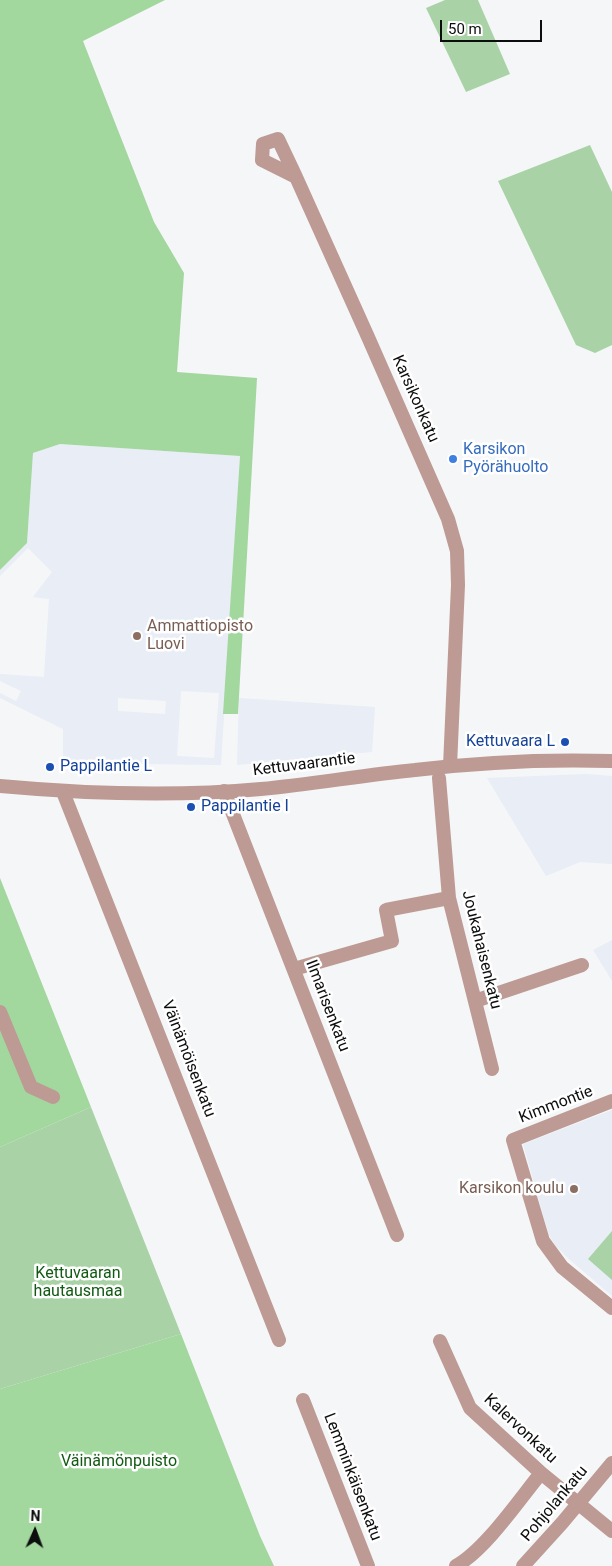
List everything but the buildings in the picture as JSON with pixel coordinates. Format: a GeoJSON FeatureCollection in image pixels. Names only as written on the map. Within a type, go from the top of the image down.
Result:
{"type":"FeatureCollection","features":[{"type":"Feature","properties":{"kind":"street","name":"Karsikonkatu"},"geometry":{"type":"LineString","coordinates":[[296,177],[448,519],[457,551],[458,585],[450,766]]}},
{"type":"Feature","properties":{"kind":"street","name":"Kettuvaarantie"},"geometry":{"type":"LineString","coordinates":[[0,786],[63,792],[158,794],[262,788],[450,766],[526,761],[612,761]]}},
{"type":"Feature","properties":{"kind":"street","name":"Joukahaisenkatu"},"geometry":{"type":"LineString","coordinates":[[438,778],[449,898],[492,1069]]}},
{"type":"Feature","properties":{"kind":"street","name":"Ilmarisenkatu"},"geometry":{"type":"LineString","coordinates":[[224,791],[397,1234]]}},
{"type":"Feature","properties":{"kind":"street","name":"Väinämöisenkatu"},"geometry":{"type":"LineString","coordinates":[[63,792],[280,1340]]}},
{"type":"Feature","properties":{"kind":"street"},"geometry":{"type":"LineString","coordinates":[[294,969],[392,941],[386,910],[449,898]]}},
{"type":"Feature","properties":{"kind":"street"},"geometry":{"type":"LineString","coordinates":[[475,1001],[582,965]]}},
{"type":"Feature","properties":{"kind":"street"},"geometry":{"type":"LineString","coordinates":[[0,1012],[31,1086],[53,1097]]}},
{"type":"Feature","properties":{"kind":"street","name":"Kimmontie"},"geometry":{"type":"LineString","coordinates":[[612,1101],[513,1140],[544,1241],[562,1267],[612,1308]]}},
{"type":"Feature","properties":{"kind":"street","name":"Kalervonkatu"},"geometry":{"type":"LineString","coordinates":[[440,1341],[470,1408],[541,1473],[612,1531]]}},
{"type":"Feature","properties":{"kind":"street","name":"Lemminkäisenkatu"},"geometry":{"type":"LineString","coordinates":[[303,1400],[368,1566]]}},
{"type":"Feature","properties":{"kind":"street","name":"Pohjolankatu"},"geometry":{"type":"LineString","coordinates":[[523,1566],[534,1556],[612,1463]]}},
{"type":"Feature","properties":{"kind":"street"},"geometry":{"type":"LineString","coordinates":[[456,1566],[480,1546],[541,1473]]}},
{"type":"Feature","properties":{"kind":"shaded area","name":"Ammattiopisto Luovi"},"geometry":{"type":"Polygon","coordinates":[[[60,444],[240,456],[221,765],[63,763],[63,729],[0,698],[0,693],[16,701],[21,691],[0,681],[0,674],[44,677],[49,599],[33,597],[52,572],[28,548],[0,576],[0,570],[27,543],[33,453],[60,444]],[[181,691],[177,756],[214,758],[219,693],[181,691]],[[118,698],[118,711],[165,714],[166,701],[118,698]]]}},
{"type":"Feature","properties":{"kind":"shaded area"},"geometry":{"type":"Polygon","coordinates":[[[239,698],[375,707],[372,752],[237,765],[239,698]]]}},
{"type":"Feature","properties":{"kind":"shaded area"},"geometry":{"type":"Polygon","coordinates":[[[586,774],[612,776],[612,864],[580,862],[546,876],[487,778],[586,774]]]}},
{"type":"Feature","properties":{"kind":"shaded area"},"geometry":{"type":"Polygon","coordinates":[[[612,940],[612,981],[593,950],[612,940]]]}},
{"type":"Feature","properties":{"kind":"shaded area","name":"Karsikon koulu"},"geometry":{"type":"Polygon","coordinates":[[[612,1110],[612,1296],[555,1245],[548,1233],[523,1144],[612,1110]]]}},
{"type":"Feature","properties":{"kind":"green space"},"geometry":{"type":"Polygon","coordinates":[[[0,0],[165,0],[83,41],[154,222],[184,273],[177,372],[257,378],[238,714],[223,714],[240,456],[60,444],[33,453],[27,543],[0,570],[0,0]]]}},
{"type":"Feature","properties":{"kind":"green space"},"geometry":{"type":"Polygon","coordinates":[[[445,0],[478,0],[510,74],[466,92],[426,8],[445,0]]]}},
{"type":"Feature","properties":{"kind":"green space"},"geometry":{"type":"Polygon","coordinates":[[[590,145],[612,192],[612,345],[595,353],[576,345],[498,181],[590,145]]]}},
{"type":"Feature","properties":{"kind":"green space"},"geometry":{"type":"Polygon","coordinates":[[[0,878],[91,1107],[0,1147],[0,878]]]}},
{"type":"Feature","properties":{"kind":"green space","name":"Kettuvaaran hautausmaa"},"geometry":{"type":"Polygon","coordinates":[[[91,1107],[181,1334],[0,1389],[0,1147],[91,1107]]]}},
{"type":"Feature","properties":{"kind":"green space"},"geometry":{"type":"Polygon","coordinates":[[[612,1231],[612,1280],[588,1259],[612,1231]]]}},
{"type":"Feature","properties":{"kind":"green space","name":"Väinämönpuisto"},"geometry":{"type":"Polygon","coordinates":[[[181,1334],[260,1536],[274,1566],[0,1566],[0,1389],[181,1334]]]}},
{"type":"Feature","properties":{"kind":"place","name":"Karsikon Pyörähuolto"},"geometry":{"type":"Point","coordinates":[453,459]}},
{"type":"Feature","properties":{"kind":"place","name":"Ammattiopisto Luovi"},"geometry":{"type":"Point","coordinates":[137,636]}},
{"type":"Feature","properties":{"kind":"place","name":"Kettuvaara L"},"geometry":{"type":"Point","coordinates":[565,742]}},
{"type":"Feature","properties":{"kind":"place","name":"Pappilantie L"},"geometry":{"type":"Point","coordinates":[50,767]}},
{"type":"Feature","properties":{"kind":"place","name":"Pappilantie I"},"geometry":{"type":"Point","coordinates":[191,807]}},
{"type":"Feature","properties":{"kind":"place","name":"Karsikon koulu"},"geometry":{"type":"Point","coordinates":[574,1189]}}]}
